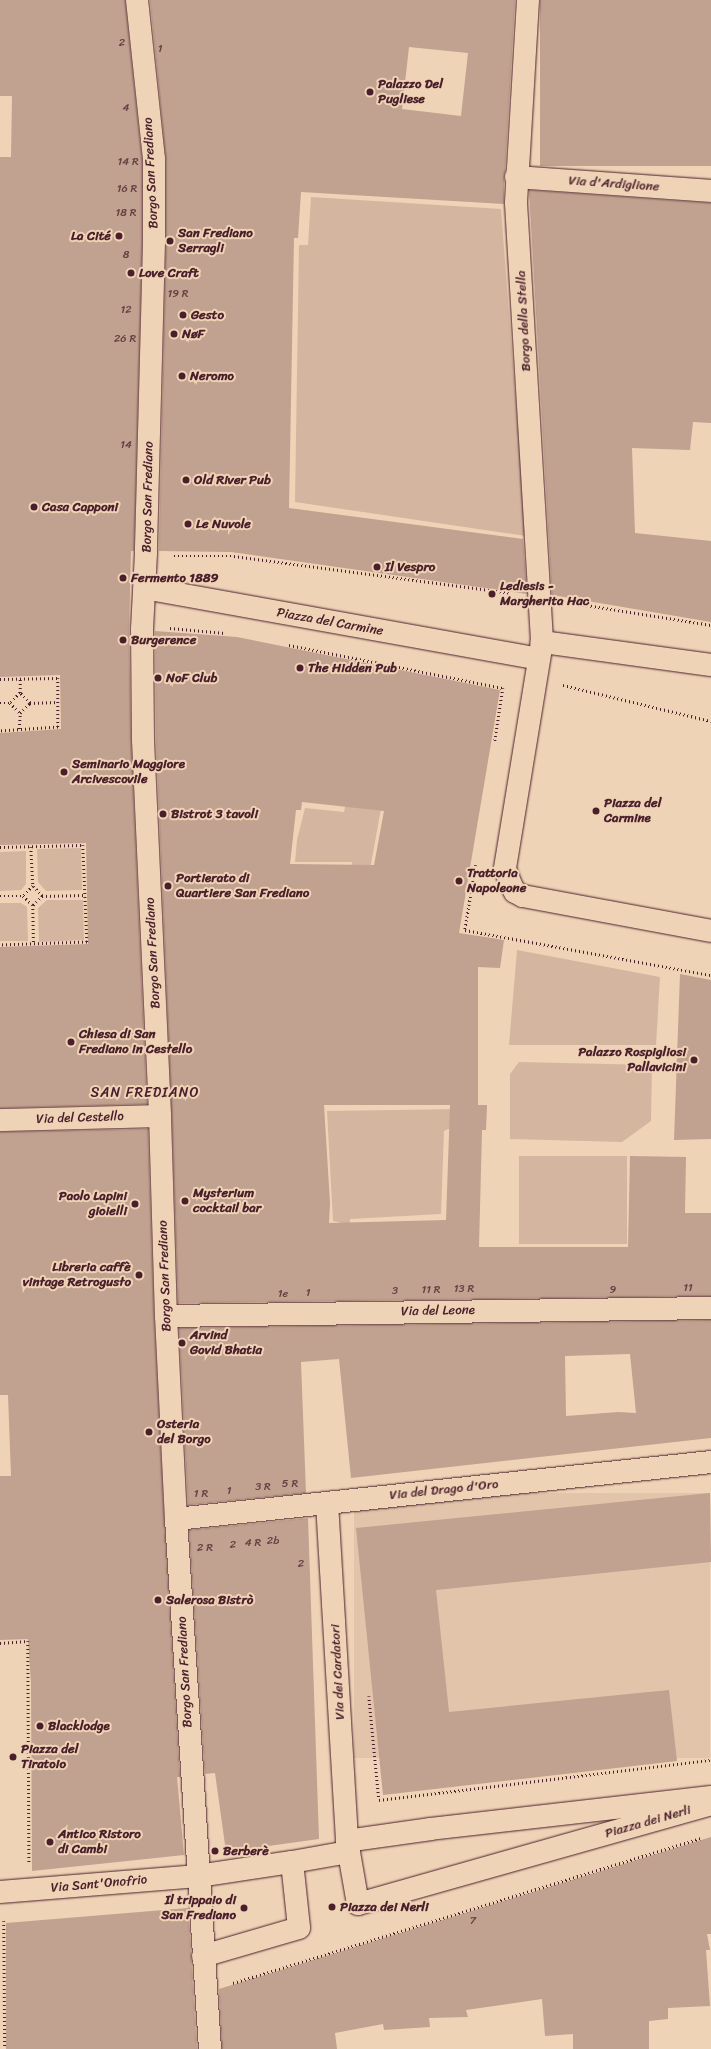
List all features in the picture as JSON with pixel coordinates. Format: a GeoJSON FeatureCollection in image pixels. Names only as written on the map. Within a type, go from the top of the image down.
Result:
{"type":"FeatureCollection","features":[{"type":"Feature","properties":{"kind":"street","name":"Borgo San Frediano"},"geometry":{"type":"LineString","coordinates":[[137,0],[154,159],[154,242],[145,588],[142,629],[143,748],[160,1116],[166,1316],[176,1519],[210,2049]]}},
{"type":"Feature","properties":{"kind":"street","name":"Borgo della Stella"},"geometry":{"type":"LineString","coordinates":[[528,0],[516,177],[516,203],[540,597],[541,650]]}},
{"type":"Feature","properties":{"kind":"street","name":"Via d'Ardiglione"},"geometry":{"type":"LineString","coordinates":[[516,177],[711,190]]}},
{"type":"Feature","properties":{"kind":"street","name":"Piazza del Carmine"},"geometry":{"type":"LineString","coordinates":[[145,588],[541,650],[711,665]]}},
{"type":"Feature","properties":{"kind":"street"},"geometry":{"type":"LineString","coordinates":[[541,650],[505,869],[510,885],[515,892],[523,896],[711,931]]}},
{"type":"Feature","properties":{"kind":"street","name":"Via del Cestello"},"geometry":{"type":"LineString","coordinates":[[0,1120],[160,1116]]}},
{"type":"Feature","properties":{"kind":"street","name":"Via del Leone"},"geometry":{"type":"LineString","coordinates":[[166,1316],[711,1308]]}},
{"type":"Feature","properties":{"kind":"street","name":"Via del Drago d'Oro"},"geometry":{"type":"LineString","coordinates":[[176,1519],[711,1462]]}},
{"type":"Feature","properties":{"kind":"street","name":"Via dei Cardatori"},"geometry":{"type":"LineString","coordinates":[[327,1503],[348,1846]]}},
{"type":"Feature","properties":{"kind":"street","name":"Piazza dei Nerli"},"geometry":{"type":"LineString","coordinates":[[198,1876],[292,1862],[348,1846],[431,1829],[711,1797]]}},
{"type":"Feature","properties":{"kind":"street","name":"Piazza dei Nerli"},"geometry":{"type":"LineString","coordinates":[[348,1846],[358,1904],[711,1804]]}},
{"type":"Feature","properties":{"kind":"street"},"geometry":{"type":"LineString","coordinates":[[203,1956],[299,1928],[292,1862]]}},
{"type":"Feature","properties":{"kind":"street","name":"Via Sant'Onofrio"},"geometry":{"type":"LineString","coordinates":[[0,1892],[198,1876]]}},
{"type":"Feature","properties":{"kind":"path"},"geometry":{"type":"LineString","coordinates":[[173,556],[234,556],[540,597],[711,625]]}},
{"type":"Feature","properties":{"kind":"path"},"geometry":{"type":"LineString","coordinates":[[168,628],[228,633]]}},
{"type":"Feature","properties":{"kind":"path"},"geometry":{"type":"LineString","coordinates":[[282,643],[503,688],[494,746]]}},
{"type":"Feature","properties":{"kind":"path"},"geometry":{"type":"LineString","coordinates":[[0,679],[58,678],[58,727],[0,731]]}},
{"type":"Feature","properties":{"kind":"path"},"geometry":{"type":"LineString","coordinates":[[20,679],[20,693],[30,703]]}},
{"type":"Feature","properties":{"kind":"path"},"geometry":{"type":"LineString","coordinates":[[561,685],[711,721]]}},
{"type":"Feature","properties":{"kind":"path"},"geometry":{"type":"LineString","coordinates":[[0,703],[10,703],[20,693]]}},
{"type":"Feature","properties":{"kind":"path"},"geometry":{"type":"LineString","coordinates":[[19,729],[20,713],[30,703],[58,702]]}},
{"type":"Feature","properties":{"kind":"path"},"geometry":{"type":"LineString","coordinates":[[10,703],[20,713]]}},
{"type":"Feature","properties":{"kind":"path"},"geometry":{"type":"LineString","coordinates":[[0,848],[84,845],[86,942],[0,945]]}},
{"type":"Feature","properties":{"kind":"path"},"geometry":{"type":"LineString","coordinates":[[31,847],[33,886],[42,896]]}},
{"type":"Feature","properties":{"kind":"path"},"geometry":{"type":"LineString","coordinates":[[476,863],[465,930],[711,975]]}},
{"type":"Feature","properties":{"kind":"path"},"geometry":{"type":"LineString","coordinates":[[23,896],[33,886]]}},
{"type":"Feature","properties":{"kind":"path"},"geometry":{"type":"LineString","coordinates":[[34,944],[33,905],[42,896],[85,895]]}},
{"type":"Feature","properties":{"kind":"path"},"geometry":{"type":"LineString","coordinates":[[0,896],[23,896],[33,905]]}},
{"type":"Feature","properties":{"kind":"path"},"geometry":{"type":"LineString","coordinates":[[0,1643],[28,1641],[29,1851]]}},
{"type":"Feature","properties":{"kind":"path"},"geometry":{"type":"LineString","coordinates":[[374,1797],[379,1798],[711,1760]]}},
{"type":"Feature","properties":{"kind":"path"},"geometry":{"type":"LineString","coordinates":[[227,1985],[703,1837]]}},
{"type":"Feature","properties":{"kind":"path"},"geometry":{"type":"LineString","coordinates":[[5,2049],[3,1921],[10,1920]]}},
{"type":"Feature","properties":{"kind":"shaded area"},"geometry":{"type":"Polygon","coordinates":[[[311,197],[501,209],[526,536],[295,502],[299,245],[308,245],[311,197]]]}},
{"type":"Feature","properties":{"kind":"shaded area"},"geometry":{"type":"Polygon","coordinates":[[[347,797],[382,803],[369,875],[354,874],[352,862],[295,862],[297,840],[305,808],[344,812],[347,797]]]}},
{"type":"Feature","properties":{"kind":"shaded area"},"geometry":{"type":"Polygon","coordinates":[[[81,848],[82,890],[46,891],[38,882],[37,849],[81,848]]]}},
{"type":"Feature","properties":{"kind":"shaded area"},"geometry":{"type":"Polygon","coordinates":[[[26,851],[26,884],[21,890],[0,891],[0,852],[26,851]]]}},
{"type":"Feature","properties":{"kind":"shaded area"},"geometry":{"type":"Polygon","coordinates":[[[47,900],[83,900],[84,940],[39,942],[38,908],[47,900]]]}},
{"type":"Feature","properties":{"kind":"shaded area"},"geometry":{"type":"Polygon","coordinates":[[[0,903],[21,903],[27,907],[28,941],[0,941],[0,903]]]}},
{"type":"Feature","properties":{"kind":"shaded area"},"geometry":{"type":"Polygon","coordinates":[[[517,950],[660,977],[656,1045],[509,1045],[517,950]]]}},
{"type":"Feature","properties":{"kind":"shaded area"},"geometry":{"type":"Polygon","coordinates":[[[519,1062],[652,1065],[651,1121],[622,1142],[510,1139],[510,1074],[519,1062]]]}},
{"type":"Feature","properties":{"kind":"shaded area"},"geometry":{"type":"Polygon","coordinates":[[[463,1109],[464,1127],[444,1131],[441,1214],[350,1219],[350,1238],[341,1236],[339,1222],[333,1221],[327,1111],[463,1109]]]}},
{"type":"Feature","properties":{"kind":"shaded area"},"geometry":{"type":"Polygon","coordinates":[[[519,1156],[627,1156],[627,1244],[519,1244],[519,1156]]]}},
{"type":"Feature","properties":{"kind":"shaded area"},"geometry":{"type":"Polygon","coordinates":[[[354,1493],[710,1493],[710,1758],[354,1758],[354,1493]]]}},
{"type":"Feature","properties":{"kind":"building"},"geometry":{"type":"Polygon","coordinates":[[[0,0],[125,0],[142,160],[142,242],[134,551],[131,551],[129,629],[131,741],[147,1104],[0,1108],[0,947],[88,944],[86,843],[0,845],[0,733],[61,729],[60,675],[0,677],[0,157],[11,157],[12,96],[0,96],[0,0]]]}},
{"type":"Feature","properties":{"kind":"building"},"geometry":{"type":"Polygon","coordinates":[[[150,0],[515,0],[504,176],[504,204],[301,192],[298,238],[294,238],[289,508],[523,539],[527,594],[231,552],[159,551],[166,242],[166,159],[150,0]],[[409,47],[402,109],[461,116],[468,53],[409,47]]]}},
{"type":"Feature","properties":{"kind":"building"},"geometry":{"type":"Polygon","coordinates":[[[540,0],[711,0],[711,166],[540,166],[540,0]]]}},
{"type":"Feature","properties":{"kind":"building"},"geometry":{"type":"Polygon","coordinates":[[[529,190],[711,203],[711,423],[693,422],[690,450],[632,448],[635,533],[711,541],[711,622],[552,595],[529,190]]]}},
{"type":"Feature","properties":{"kind":"building"},"geometry":{"type":"Polygon","coordinates":[[[155,631],[237,637],[500,690],[459,933],[504,940],[500,968],[478,967],[478,1105],[487,1105],[486,1130],[482,1130],[479,1247],[628,1247],[630,1156],[686,1157],[685,1213],[711,1213],[711,1296],[178,1303],[172,1115],[156,740],[155,631]],[[302,802],[301,810],[296,810],[290,864],[374,865],[384,811],[302,802]],[[324,1105],[330,1203],[329,1223],[446,1220],[450,1105],[324,1105]]]}},
{"type":"Feature","properties":{"kind":"building","name":"Palazzo Rospigliosi Pallavicini"},"geometry":{"type":"Polygon","coordinates":[[[680,974],[711,980],[711,1139],[674,1140],[680,974]]]}},
{"type":"Feature","properties":{"kind":"building"},"geometry":{"type":"Polygon","coordinates":[[[148,1129],[154,1317],[164,1520],[180,1777],[177,1777],[184,1855],[32,1871],[31,1683],[28,1639],[0,1640],[0,1476],[11,1476],[8,1395],[0,1395],[0,1132],[148,1129]]]}},
{"type":"Feature","properties":{"kind":"building"},"geometry":{"type":"Polygon","coordinates":[[[711,1320],[711,1438],[351,1478],[339,1359],[301,1362],[306,1493],[188,1505],[179,1328],[711,1320]],[[630,1354],[565,1356],[566,1416],[618,1412],[636,1413],[630,1354]]]}},
{"type":"Feature","properties":{"kind":"building"},"geometry":{"type":"Polygon","coordinates":[[[710,1493],[711,1562],[436,1590],[449,1712],[669,1690],[677,1761],[383,1795],[356,1528],[710,1493]]]}},
{"type":"Feature","properties":{"kind":"building"},"geometry":{"type":"Polygon","coordinates":[[[308,1518],[319,1839],[226,1852],[215,1773],[205,1774],[189,1530],[308,1518]]]}},
{"type":"Feature","properties":{"kind":"building"},"geometry":{"type":"Polygon","coordinates":[[[711,1837],[711,1934],[707,1934],[710,1950],[706,1950],[710,2006],[668,2008],[668,2019],[649,2021],[649,2049],[573,2049],[573,2034],[545,2036],[542,1999],[466,2010],[468,2017],[429,2018],[430,2027],[384,2030],[383,2024],[335,2033],[337,2049],[222,2049],[219,1989],[711,1837]]]}},
{"type":"Feature","properties":{"kind":"building"},"geometry":{"type":"Polygon","coordinates":[[[188,1908],[197,2049],[6,2049],[6,1923],[188,1908]]]}},
{"type":"Feature","properties":{"kind":"place","name":"Palazzo Del Pugliese"},"geometry":{"type":"Point","coordinates":[370,92]}},
{"type":"Feature","properties":{"kind":"place","name":"La Cité"},"geometry":{"type":"Point","coordinates":[119,236]}},
{"type":"Feature","properties":{"kind":"place","name":"San Frediano Serragli"},"geometry":{"type":"Point","coordinates":[170,241]}},
{"type":"Feature","properties":{"kind":"place","name":"Love Craft"},"geometry":{"type":"Point","coordinates":[131,273]}},
{"type":"Feature","properties":{"kind":"place","name":"Gesto"},"geometry":{"type":"Point","coordinates":[183,315]}},
{"type":"Feature","properties":{"kind":"place","name":"NøF"},"geometry":{"type":"Point","coordinates":[174,334]}},
{"type":"Feature","properties":{"kind":"place","name":"Neromo"},"geometry":{"type":"Point","coordinates":[182,376]}},
{"type":"Feature","properties":{"kind":"place","name":"Old River Pub"},"geometry":{"type":"Point","coordinates":[186,480]}},
{"type":"Feature","properties":{"kind":"place","name":"Casa Capponi"},"geometry":{"type":"Point","coordinates":[34,507]}},
{"type":"Feature","properties":{"kind":"place","name":"Le Nuvole"},"geometry":{"type":"Point","coordinates":[188,524]}},
{"type":"Feature","properties":{"kind":"place","name":"Il Vespro"},"geometry":{"type":"Point","coordinates":[377,567]}},
{"type":"Feature","properties":{"kind":"place","name":"Fermento 1889"},"geometry":{"type":"Point","coordinates":[123,578]}},
{"type":"Feature","properties":{"kind":"place","name":"Lediesis - Margherita Hac"},"geometry":{"type":"Point","coordinates":[492,594]}},
{"type":"Feature","properties":{"kind":"place","name":"Burgerence"},"geometry":{"type":"Point","coordinates":[123,640]}},
{"type":"Feature","properties":{"kind":"place","name":"The Hidden Pub"},"geometry":{"type":"Point","coordinates":[300,668]}},
{"type":"Feature","properties":{"kind":"place","name":"NoF Club"},"geometry":{"type":"Point","coordinates":[158,678]}},
{"type":"Feature","properties":{"kind":"place","name":"Seminario Maggiore Arcivescovile"},"geometry":{"type":"Point","coordinates":[64,772]}},
{"type":"Feature","properties":{"kind":"place","name":"Piazza del Carmine"},"geometry":{"type":"Point","coordinates":[596,811]}},
{"type":"Feature","properties":{"kind":"place","name":"Bistrot 3 tavoli"},"geometry":{"type":"Point","coordinates":[163,814]}},
{"type":"Feature","properties":{"kind":"place","name":"Trattoria Napoleone"},"geometry":{"type":"Point","coordinates":[459,881]}},
{"type":"Feature","properties":{"kind":"place","name":"Portierato di Quartiere San Frediano"},"geometry":{"type":"Point","coordinates":[168,886]}},
{"type":"Feature","properties":{"kind":"place","name":"Chiesa di San Frediano in Cestello"},"geometry":{"type":"Point","coordinates":[71,1042]}},
{"type":"Feature","properties":{"kind":"place","name":"Palazzo Rospigliosi Pallavicini"},"geometry":{"type":"Point","coordinates":[694,1060]}},
{"type":"Feature","properties":{"kind":"place","name":"Mysterium cocktail bar"},"geometry":{"type":"Point","coordinates":[185,1201]}},
{"type":"Feature","properties":{"kind":"place","name":"Paolo Lapini gioielli"},"geometry":{"type":"Point","coordinates":[135,1204]}},
{"type":"Feature","properties":{"kind":"place","name":"Libreria caffè vintage Retrogusto"},"geometry":{"type":"Point","coordinates":[139,1275]}},
{"type":"Feature","properties":{"kind":"place","name":"Arvind Govid Bhatia"},"geometry":{"type":"Point","coordinates":[182,1343]}},
{"type":"Feature","properties":{"kind":"place","name":"Osteria del Borgo"},"geometry":{"type":"Point","coordinates":[149,1432]}},
{"type":"Feature","properties":{"kind":"place","name":"Salerosa Bistrò"},"geometry":{"type":"Point","coordinates":[158,1600]}},
{"type":"Feature","properties":{"kind":"place","name":"Blacklodge"},"geometry":{"type":"Point","coordinates":[40,1726]}},
{"type":"Feature","properties":{"kind":"place","name":"Piazza del Tiratoio"},"geometry":{"type":"Point","coordinates":[13,1757]}},
{"type":"Feature","properties":{"kind":"place","name":"Antico Ristoro di Cambi"},"geometry":{"type":"Point","coordinates":[50,1842]}},
{"type":"Feature","properties":{"kind":"place","name":"Berberè"},"geometry":{"type":"Point","coordinates":[215,1851]}},
{"type":"Feature","properties":{"kind":"place","name":"Piazza dei Nerli"},"geometry":{"type":"Point","coordinates":[332,1907]}},
{"type":"Feature","properties":{"kind":"place","name":"Il trippaio di San Frediano"},"geometry":{"type":"Point","coordinates":[244,1908]}},
{"type":"Feature","properties":{"kind":"district","name":"SAN FREDIANO"},"geometry":{"type":"Point","coordinates":[145,1093]}}]}
